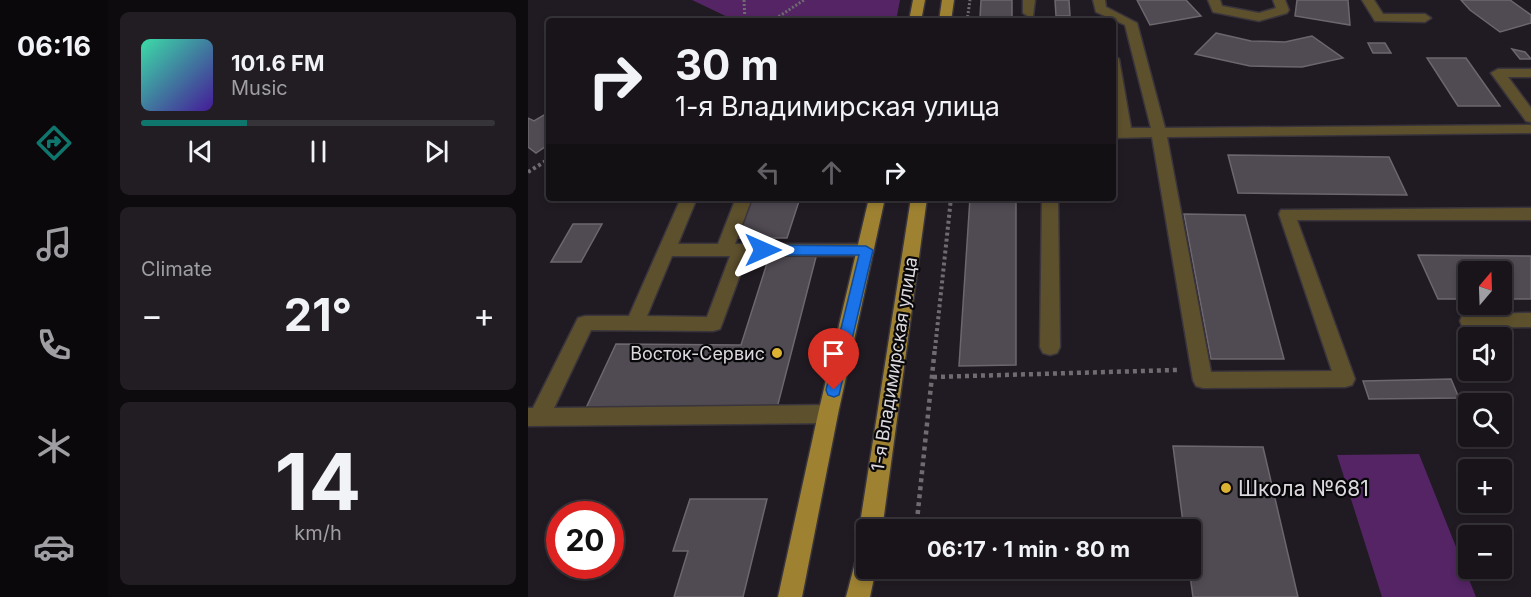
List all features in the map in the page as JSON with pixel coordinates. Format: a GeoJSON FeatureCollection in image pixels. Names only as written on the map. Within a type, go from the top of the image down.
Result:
{"type":"FeatureCollection","features":[{"type":"Feature","properties":{"kind":"main road"},"geometry":{"type":"LineString","coordinates":[[916,18],[919,0]]}},
{"type":"Feature","properties":{"kind":"main road"},"geometry":{"type":"LineString","coordinates":[[945,18],[948,0]]}},
{"type":"Feature","properties":{"kind":"main road"},"geometry":{"type":"LineString","coordinates":[[790,597],[828,414],[876,201]]}},
{"type":"Feature","properties":{"kind":"main road","name":"1-я Владимирская улица"},"geometry":{"type":"LineString","coordinates":[[872,519],[919,201]]}},
{"type":"Feature","properties":{"kind":"main road"},"geometry":{"type":"LineString","coordinates":[[858,597],[862,579]]}},
{"type":"Feature","properties":{"kind":"lane"},"geometry":{"type":"LineString","coordinates":[[1029,0],[1029,13]]}},
{"type":"Feature","properties":{"kind":"lane"},"geometry":{"type":"LineString","coordinates":[[1099,0],[1100,9],[1131,23],[1159,133],[1203,380],[1345,379],[1287,214],[1531,214]]}},
{"type":"Feature","properties":{"kind":"lane"},"geometry":{"type":"LineString","coordinates":[[1214,0],[1217,9],[1259,17],[1283,9],[1279,0]]}},
{"type":"Feature","properties":{"kind":"lane"},"geometry":{"type":"LineString","coordinates":[[1368,0],[1378,18],[1425,18]]}},
{"type":"Feature","properties":{"kind":"lane"},"geometry":{"type":"LineString","coordinates":[[1531,73],[1498,73],[1531,118]]}},
{"type":"Feature","properties":{"kind":"lane"},"geometry":{"type":"LineString","coordinates":[[1116,96],[1119,133],[1531,129]]}},
{"type":"Feature","properties":{"kind":"lane"},"geometry":{"type":"LineString","coordinates":[[635,324],[688,201]]}},
{"type":"Feature","properties":{"kind":"lane"},"geometry":{"type":"LineString","coordinates":[[743,201],[713,324],[585,323],[533,417],[828,414]]}},
{"type":"Feature","properties":{"kind":"lane"},"geometry":{"type":"LineString","coordinates":[[1050,201],[1050,347]]}},
{"type":"Feature","properties":{"kind":"lane"},"geometry":{"type":"LineString","coordinates":[[667,250],[866,250]]}},
{"type":"Feature","properties":{"kind":"lane"},"geometry":{"type":"LineString","coordinates":[[1469,321],[1531,320]]}},
{"type":"Feature","properties":{"kind":"path"},"geometry":{"type":"LineString","coordinates":[[744,0],[745,18]]}},
{"type":"Feature","properties":{"kind":"path"},"geometry":{"type":"LineString","coordinates":[[777,18],[804,0]]}},
{"type":"Feature","properties":{"kind":"path"},"geometry":{"type":"LineString","coordinates":[[968,18],[970,0]]}},
{"type":"Feature","properties":{"kind":"path"},"geometry":{"type":"LineString","coordinates":[[528,172],[546,161]]}},
{"type":"Feature","properties":{"kind":"path"},"geometry":{"type":"LineString","coordinates":[[917,519],[951,201]]}},
{"type":"Feature","properties":{"kind":"path"},"geometry":{"type":"LineString","coordinates":[[933,377],[1177,370]]}},
{"type":"Feature","properties":{"kind":"shaded area"},"geometry":{"type":"Polygon","coordinates":[[[692,0],[900,0],[897,18],[730,18],[692,0]]]}},
{"type":"Feature","properties":{"kind":"shaded area"},"geometry":{"type":"Polygon","coordinates":[[[1419,454],[1458,552],[1458,579],[1469,579],[1476,597],[1382,597],[1337,455],[1419,454]]]}},
{"type":"Feature","properties":{"kind":"building"},"geometry":{"type":"Polygon","coordinates":[[[981,0],[1012,0],[1012,18],[980,18],[981,0]]]}},
{"type":"Feature","properties":{"kind":"building"},"geometry":{"type":"Polygon","coordinates":[[[1055,0],[1069,0],[1070,16],[1056,16],[1055,0]]]}},
{"type":"Feature","properties":{"kind":"building"},"geometry":{"type":"Polygon","coordinates":[[[1137,0],[1186,0],[1201,16],[1150,25],[1137,0]]]}},
{"type":"Feature","properties":{"kind":"building"},"geometry":{"type":"Polygon","coordinates":[[[1297,0],[1348,0],[1350,25],[1295,16],[1297,0]]]}},
{"type":"Feature","properties":{"kind":"building"},"geometry":{"type":"Polygon","coordinates":[[[1461,0],[1510,0],[1531,15],[1531,23],[1500,32],[1470,10],[1461,0]]]}},
{"type":"Feature","properties":{"kind":"building"},"geometry":{"type":"Polygon","coordinates":[[[1216,33],[1251,41],[1285,42],[1312,36],[1343,58],[1302,67],[1250,66],[1195,54],[1216,33]]]}},
{"type":"Feature","properties":{"kind":"building"},"geometry":{"type":"Polygon","coordinates":[[[1368,43],[1385,43],[1391,53],[1373,53],[1368,43]]]}},
{"type":"Feature","properties":{"kind":"building"},"geometry":{"type":"Polygon","coordinates":[[[1512,49],[1525,52],[1531,59],[1520,59],[1512,49]]]}},
{"type":"Feature","properties":{"kind":"building"},"geometry":{"type":"Polygon","coordinates":[[[1427,58],[1466,58],[1500,106],[1458,106],[1427,58]]]}},
{"type":"Feature","properties":{"kind":"building"},"geometry":{"type":"Polygon","coordinates":[[[546,114],[546,146],[536,153],[528,147],[528,118],[534,121],[546,114]]]}},
{"type":"Feature","properties":{"kind":"building"},"geometry":{"type":"Polygon","coordinates":[[[1228,155],[1389,157],[1407,195],[1238,193],[1228,155]]]}},
{"type":"Feature","properties":{"kind":"building"},"geometry":{"type":"Polygon","coordinates":[[[747,201],[799,201],[787,238],[732,238],[747,201]]]}},
{"type":"Feature","properties":{"kind":"building"},"geometry":{"type":"Polygon","coordinates":[[[970,201],[1016,201],[1016,365],[959,366],[970,201]]]}},
{"type":"Feature","properties":{"kind":"building"},"geometry":{"type":"Polygon","coordinates":[[[1184,214],[1245,215],[1284,359],[1211,359],[1184,214]]]}},
{"type":"Feature","properties":{"kind":"building"},"geometry":{"type":"Polygon","coordinates":[[[573,224],[602,224],[581,262],[551,262],[573,224]]]}},
{"type":"Feature","properties":{"kind":"building"},"geometry":{"type":"Polygon","coordinates":[[[1418,255],[1531,256],[1531,299],[1512,299],[1512,261],[1458,261],[1458,299],[1438,299],[1418,255]]]}},
{"type":"Feature","properties":{"kind":"building"},"geometry":{"type":"Polygon","coordinates":[[[769,257],[816,257],[777,408],[586,408],[616,344],[741,345],[769,257]]]}},
{"type":"Feature","properties":{"kind":"building"},"geometry":{"type":"Polygon","coordinates":[[[1451,379],[1458,398],[1369,399],[1363,381],[1451,379]]]}},
{"type":"Feature","properties":{"kind":"building","name":"Школа №681"},"geometry":{"type":"Polygon","coordinates":[[[1173,446],[1263,447],[1298,597],[1193,597],[1191,579],[1201,579],[1201,519],[1183,519],[1173,446]]]}},
{"type":"Feature","properties":{"kind":"building"},"geometry":{"type":"Polygon","coordinates":[[[690,499],[767,499],[743,597],[674,597],[688,551],[673,551],[690,499]]]}},
{"type":"Feature","properties":{"kind":"place","name":"Восток-Сервис"},"geometry":{"type":"Point","coordinates":[777,353]}},
{"type":"Feature","properties":{"kind":"place","name":"Школа №681"},"geometry":{"type":"Point","coordinates":[1226,488]}},
{"type":"Feature","properties":{"kind":"route"},"geometry":{"type":"LineString","coordinates":[[763,250],[866,250],[834,390]]}}]}
